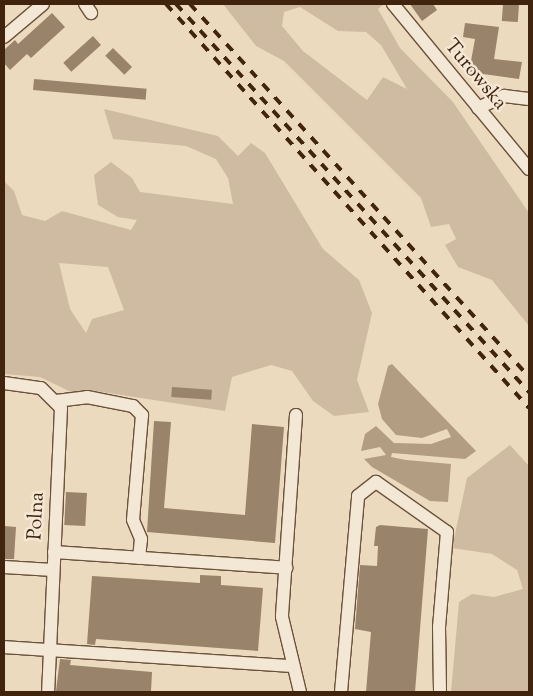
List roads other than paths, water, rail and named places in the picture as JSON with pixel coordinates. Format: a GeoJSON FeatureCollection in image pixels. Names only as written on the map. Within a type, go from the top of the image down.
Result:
{"type":"FeatureCollection","features":[{"type":"Feature","properties":{"kind":"street"},"geometry":{"type":"LineString","coordinates":[[4,37],[43,4]]}},
{"type":"Feature","properties":{"kind":"street","name":"Turowska"},"geometry":{"type":"LineString","coordinates":[[393,4],[478,108],[528,163]]}},
{"type":"Feature","properties":{"kind":"street"},"geometry":{"type":"LineString","coordinates":[[478,108],[504,96],[529,99]]}},
{"type":"Feature","properties":{"kind":"street"},"geometry":{"type":"LineString","coordinates":[[4,383],[41,388],[56,400],[87,397],[133,406],[142,415],[133,520],[141,539],[140,558]]}},
{"type":"Feature","properties":{"kind":"street","name":"Polna"},"geometry":{"type":"LineString","coordinates":[[48,692],[62,430],[56,400]]}},
{"type":"Feature","properties":{"kind":"street"},"geometry":{"type":"LineString","coordinates":[[296,415],[282,617],[300,692]]}},
{"type":"Feature","properties":{"kind":"street"},"geometry":{"type":"LineString","coordinates":[[341,692],[358,496],[376,482],[447,532],[439,627],[440,692]]}},
{"type":"Feature","properties":{"kind":"street"},"geometry":{"type":"LineString","coordinates":[[54,552],[286,568]]}},
{"type":"Feature","properties":{"kind":"street"},"geometry":{"type":"LineString","coordinates":[[4,567],[54,570]]}},
{"type":"Feature","properties":{"kind":"street"},"geometry":{"type":"LineString","coordinates":[[4,647],[293,666]]}},
{"type":"Feature","properties":{"kind":"railway"},"geometry":{"type":"LineString","coordinates":[[166,4],[529,408]]}},
{"type":"Feature","properties":{"kind":"railway"},"geometry":{"type":"LineString","coordinates":[[176,4],[529,392]]}},
{"type":"Feature","properties":{"kind":"railway"},"geometry":{"type":"LineString","coordinates":[[190,4],[529,377]]}}]}
